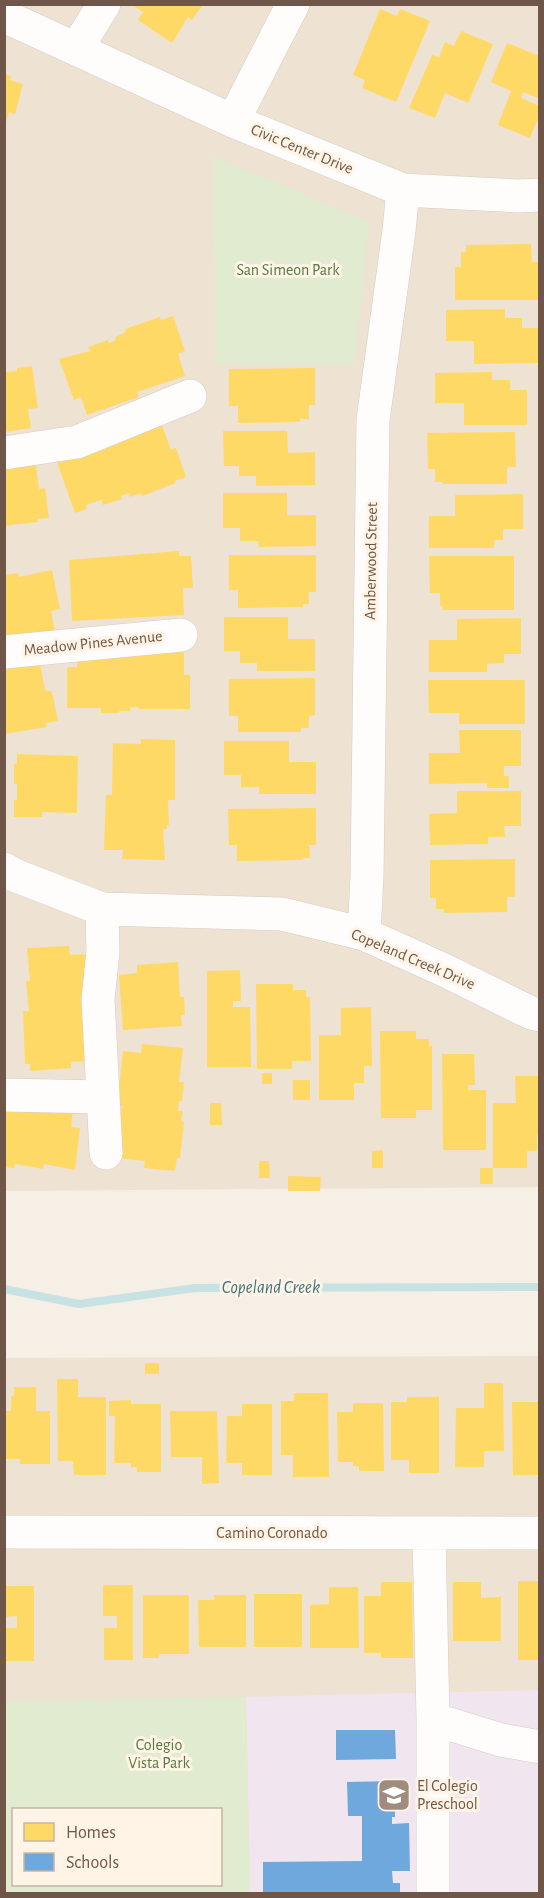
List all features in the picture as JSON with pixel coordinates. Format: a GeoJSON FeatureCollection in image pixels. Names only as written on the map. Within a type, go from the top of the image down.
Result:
{"type":"FeatureCollection","features":[{"type":"Feature","properties":{"kind":"street"},"geometry":{"type":"LineString","coordinates":[[77,48],[104,4]]}},
{"type":"Feature","properties":{"kind":"street"},"geometry":{"type":"LineString","coordinates":[[233,121],[293,4]]}},
{"type":"Feature","properties":{"kind":"street","name":"Civic Center Drive"},"geometry":{"type":"LineString","coordinates":[[4,16],[233,121],[403,189],[518,196],[540,195]]}},
{"type":"Feature","properties":{"kind":"street","name":"Amberwood Street"},"geometry":{"type":"LineString","coordinates":[[364,934],[373,420],[403,189]]}},
{"type":"Feature","properties":{"kind":"street"},"geometry":{"type":"LineString","coordinates":[[4,453],[77,442],[190,396]]}},
{"type":"Feature","properties":{"kind":"street","name":"Meadow Pines Avenue"},"geometry":{"type":"LineString","coordinates":[[4,652],[182,634]]}},
{"type":"Feature","properties":{"kind":"street","name":"Copeland Creek Drive"},"geometry":{"type":"LineString","coordinates":[[4,869],[102,909],[282,914],[364,934],[531,1013],[540,1015]]}},
{"type":"Feature","properties":{"kind":"street"},"geometry":{"type":"LineString","coordinates":[[102,909],[103,952],[98,999],[106,1153]]}},
{"type":"Feature","properties":{"kind":"street"},"geometry":{"type":"LineString","coordinates":[[4,1095],[103,1097]]}},
{"type":"Feature","properties":{"kind":"street","name":"Camino Coronado"},"geometry":{"type":"LineString","coordinates":[[4,1532],[540,1533]]}},
{"type":"Feature","properties":{"kind":"street"},"geometry":{"type":"LineString","coordinates":[[429,1534],[434,1893]]}},
{"type":"Feature","properties":{"kind":"street"},"geometry":{"type":"LineString","coordinates":[[433,1719],[501,1740],[540,1747]]}},
{"type":"Feature","properties":{"kind":"shaded area"},"geometry":{"type":"Polygon","coordinates":[[[4,5],[539,5],[539,1187],[5,1191],[4,5]]]}},
{"type":"Feature","properties":{"kind":"shaded area"},"geometry":{"type":"Polygon","coordinates":[[[539,1356],[539,1893],[5,1893],[4,1358],[539,1356]]]}},
{"type":"Feature","properties":{"kind":"shaded area","name":"El Colegio Preschool"},"geometry":{"type":"Polygon","coordinates":[[[539,1690],[539,1893],[250,1893],[246,1697],[539,1690]]]}},
{"type":"Feature","properties":{"kind":"green space","name":"San Simeon Park"},"geometry":{"type":"Polygon","coordinates":[[[213,156],[369,222],[354,365],[215,364],[213,156]]]}},
{"type":"Feature","properties":{"kind":"green space","name":"Colegio Vista Park"},"geometry":{"type":"Polygon","coordinates":[[[246,1697],[250,1893],[5,1893],[5,1701],[246,1697]]]}},
{"type":"Feature","properties":{"kind":"building: Homes"},"geometry":{"type":"Polygon","coordinates":[[[131,4],[203,4],[192,20],[188,17],[172,43],[138,20],[143,12],[131,4]]]}},
{"type":"Feature","properties":{"kind":"building: Homes"},"geometry":{"type":"Polygon","coordinates":[[[380,9],[397,16],[400,9],[430,21],[396,102],[362,88],[365,80],[353,75],[380,9]]]}},
{"type":"Feature","properties":{"kind":"building: Homes"},"geometry":{"type":"Polygon","coordinates":[[[461,31],[493,44],[468,103],[445,93],[435,118],[409,108],[432,55],[439,57],[445,42],[454,46],[461,31]]]}},
{"type":"Feature","properties":{"kind":"building: Homes"},"geometry":{"type":"Polygon","coordinates":[[[507,43],[540,56],[540,99],[523,92],[521,98],[540,106],[540,114],[530,138],[498,125],[511,91],[491,82],[507,43]]]}},
{"type":"Feature","properties":{"kind":"building: Homes"},"geometry":{"type":"Polygon","coordinates":[[[4,74],[11,76],[10,80],[23,84],[15,114],[9,112],[5,126],[4,74]]]}},
{"type":"Feature","properties":{"kind":"building: Homes"},"geometry":{"type":"Polygon","coordinates":[[[531,244],[532,262],[540,262],[540,300],[455,300],[455,267],[461,267],[461,252],[466,252],[466,245],[531,244]]]}},
{"type":"Feature","properties":{"kind":"building: Homes"},"geometry":{"type":"Polygon","coordinates":[[[505,309],[505,318],[522,318],[522,328],[538,328],[538,363],[474,364],[474,341],[446,341],[446,310],[505,309]]]}},
{"type":"Feature","properties":{"kind":"building: Homes"},"geometry":{"type":"Polygon","coordinates":[[[173,316],[185,351],[178,354],[185,376],[137,392],[139,397],[87,415],[81,397],[74,400],[59,359],[90,351],[88,347],[108,340],[109,343],[116,340],[115,337],[126,332],[125,329],[160,317],[161,320],[173,316]]]}},
{"type":"Feature","properties":{"kind":"building: Homes"},"geometry":{"type":"Polygon","coordinates":[[[32,366],[38,408],[28,409],[31,428],[4,432],[4,372],[32,366]]]}},
{"type":"Feature","properties":{"kind":"building: Homes"},"geometry":{"type":"Polygon","coordinates":[[[315,368],[315,405],[309,405],[309,419],[300,419],[300,422],[238,423],[238,406],[229,406],[229,369],[315,368]]]}},
{"type":"Feature","properties":{"kind":"building: Homes"},"geometry":{"type":"Polygon","coordinates":[[[492,372],[492,380],[510,380],[510,390],[527,390],[527,425],[464,425],[464,403],[435,403],[435,373],[492,372]]]}},
{"type":"Feature","properties":{"kind":"building: Homes"},"geometry":{"type":"Polygon","coordinates":[[[161,422],[171,450],[176,448],[186,477],[142,496],[141,493],[130,497],[129,493],[121,496],[122,499],[103,505],[101,500],[86,505],[87,509],[75,513],[54,454],[161,422]]]}},
{"type":"Feature","properties":{"kind":"building: Homes"},"geometry":{"type":"Polygon","coordinates":[[[223,431],[287,431],[288,453],[315,452],[315,485],[256,486],[256,476],[239,476],[239,466],[224,466],[223,431]]]}},
{"type":"Feature","properties":{"kind":"building: Homes"},"geometry":{"type":"Polygon","coordinates":[[[515,432],[516,467],[507,467],[507,484],[443,484],[443,482],[435,482],[435,469],[428,469],[427,433],[515,432]]]}},
{"type":"Feature","properties":{"kind":"building: Homes"},"geometry":{"type":"Polygon","coordinates":[[[35,458],[39,489],[45,488],[49,518],[37,519],[38,522],[4,526],[4,462],[35,458]]]}},
{"type":"Feature","properties":{"kind":"building: Homes"},"geometry":{"type":"Polygon","coordinates":[[[223,493],[287,493],[287,515],[316,515],[316,546],[259,547],[258,541],[240,541],[240,528],[223,528],[223,493]]]}},
{"type":"Feature","properties":{"kind":"building: Homes"},"geometry":{"type":"Polygon","coordinates":[[[523,494],[523,529],[503,529],[503,540],[494,540],[494,548],[429,548],[429,516],[455,516],[455,495],[523,494]]]}},
{"type":"Feature","properties":{"kind":"building: Homes"},"geometry":{"type":"Polygon","coordinates":[[[179,551],[179,556],[191,556],[193,588],[183,588],[184,615],[72,621],[69,560],[179,551]]]}},
{"type":"Feature","properties":{"kind":"building: Homes"},"geometry":{"type":"Polygon","coordinates":[[[229,555],[316,555],[316,592],[309,592],[309,604],[303,604],[303,607],[238,608],[238,590],[229,590],[229,555]]]}},
{"type":"Feature","properties":{"kind":"building: Homes"},"geometry":{"type":"Polygon","coordinates":[[[429,556],[514,556],[514,610],[443,610],[443,606],[440,606],[440,593],[430,593],[429,556]]]}},
{"type":"Feature","properties":{"kind":"building: Homes"},"geometry":{"type":"Polygon","coordinates":[[[52,570],[60,609],[51,611],[55,631],[4,641],[4,575],[18,573],[19,577],[52,570]]]}},
{"type":"Feature","properties":{"kind":"building: Homes"},"geometry":{"type":"Polygon","coordinates":[[[224,617],[288,617],[288,639],[315,639],[315,671],[257,671],[257,663],[240,663],[240,651],[224,651],[224,617]]]}},
{"type":"Feature","properties":{"kind":"building: Homes"},"geometry":{"type":"Polygon","coordinates":[[[521,618],[521,654],[504,654],[504,663],[487,664],[487,672],[429,672],[429,640],[457,640],[457,619],[521,618]]]}},
{"type":"Feature","properties":{"kind":"building: Homes"},"geometry":{"type":"Polygon","coordinates":[[[184,645],[184,675],[190,675],[190,709],[130,707],[130,711],[101,713],[101,708],[67,708],[67,667],[77,667],[77,649],[184,645]]]}},
{"type":"Feature","properties":{"kind":"building: Homes"},"geometry":{"type":"Polygon","coordinates":[[[40,663],[45,690],[52,692],[58,721],[46,723],[47,727],[4,734],[4,670],[40,663]]]}},
{"type":"Feature","properties":{"kind":"building: Homes"},"geometry":{"type":"Polygon","coordinates":[[[315,678],[315,715],[309,716],[309,728],[301,728],[301,732],[238,732],[238,716],[229,716],[229,679],[315,678]]]}},
{"type":"Feature","properties":{"kind":"building: Homes"},"geometry":{"type":"Polygon","coordinates":[[[428,680],[525,680],[525,724],[459,724],[459,713],[429,713],[428,680]]]}},
{"type":"Feature","properties":{"kind":"building: Homes"},"geometry":{"type":"Polygon","coordinates":[[[459,730],[521,730],[521,766],[504,766],[504,776],[509,776],[509,788],[487,788],[487,783],[429,784],[429,753],[460,753],[459,730]]]}},
{"type":"Feature","properties":{"kind":"building: Homes"},"geometry":{"type":"Polygon","coordinates":[[[141,739],[175,740],[175,800],[168,800],[169,825],[167,829],[163,829],[165,860],[122,859],[123,850],[104,850],[106,795],[112,795],[113,743],[141,744],[141,739]]]}},
{"type":"Feature","properties":{"kind":"building: Homes"},"geometry":{"type":"Polygon","coordinates":[[[224,741],[289,741],[289,762],[316,762],[316,794],[259,794],[259,787],[241,787],[241,775],[224,775],[224,741]]]}},
{"type":"Feature","properties":{"kind":"building: Homes"},"geometry":{"type":"Polygon","coordinates":[[[17,754],[78,756],[77,813],[42,812],[42,817],[14,817],[17,784],[14,784],[14,764],[17,764],[17,754]]]}},
{"type":"Feature","properties":{"kind":"building: Homes"},"geometry":{"type":"Polygon","coordinates":[[[457,791],[521,791],[521,826],[504,826],[505,837],[488,837],[488,844],[430,845],[429,814],[457,813],[457,791]]]}},
{"type":"Feature","properties":{"kind":"building: Homes"},"geometry":{"type":"Polygon","coordinates":[[[316,808],[316,845],[309,845],[310,858],[237,861],[237,845],[229,845],[228,809],[316,808]]]}},
{"type":"Feature","properties":{"kind":"building: Homes"},"geometry":{"type":"Polygon","coordinates":[[[515,859],[515,897],[507,897],[507,912],[444,913],[444,909],[436,909],[436,898],[430,898],[430,860],[515,859]]]}},
{"type":"Feature","properties":{"kind":"building: Homes"},"geometry":{"type":"Polygon","coordinates":[[[69,946],[70,955],[89,954],[89,1061],[71,1062],[71,1068],[30,1071],[30,1064],[25,1064],[23,1011],[29,1011],[26,981],[30,981],[27,948],[69,946]]]}},
{"type":"Feature","properties":{"kind":"building: Homes"},"geometry":{"type":"Polygon","coordinates":[[[178,962],[180,997],[184,997],[185,1015],[181,1015],[182,1026],[123,1030],[119,975],[137,973],[137,965],[178,962]]]}},
{"type":"Feature","properties":{"kind":"building: Homes"},"geometry":{"type":"Polygon","coordinates":[[[240,970],[241,1001],[233,1001],[233,1007],[250,1007],[251,1067],[207,1067],[207,971],[240,970]]]}},
{"type":"Feature","properties":{"kind":"building: Homes"},"geometry":{"type":"Polygon","coordinates":[[[256,984],[293,984],[293,990],[306,990],[306,997],[310,997],[311,1061],[292,1061],[292,1069],[257,1069],[256,984]]]}},
{"type":"Feature","properties":{"kind":"building: Homes"},"geometry":{"type":"Polygon","coordinates":[[[371,1007],[372,1066],[364,1066],[364,1083],[354,1083],[354,1100],[319,1100],[319,1035],[341,1035],[341,1008],[371,1007]]]}},
{"type":"Feature","properties":{"kind":"building: Homes"},"geometry":{"type":"Polygon","coordinates":[[[380,1031],[416,1031],[416,1039],[429,1039],[429,1046],[432,1046],[432,1110],[416,1110],[416,1118],[381,1118],[380,1031]]]}},
{"type":"Feature","properties":{"kind":"building: Homes"},"geometry":{"type":"Polygon","coordinates":[[[142,1044],[183,1048],[179,1082],[184,1082],[182,1101],[179,1101],[178,1111],[183,1111],[181,1121],[184,1122],[180,1158],[177,1158],[175,1171],[144,1168],[145,1161],[116,1158],[122,1105],[117,1105],[123,1051],[141,1053],[142,1044]]]}},
{"type":"Feature","properties":{"kind":"building: Homes"},"geometry":{"type":"Polygon","coordinates":[[[442,1054],[474,1054],[475,1085],[468,1085],[468,1090],[486,1090],[486,1150],[443,1150],[442,1054]]]}},
{"type":"Feature","properties":{"kind":"building: Homes"},"geometry":{"type":"Polygon","coordinates":[[[262,1073],[272,1073],[272,1084],[262,1084],[262,1073]]]}},
{"type":"Feature","properties":{"kind":"building: Homes"},"geometry":{"type":"Polygon","coordinates":[[[515,1076],[540,1076],[540,1135],[537,1135],[537,1151],[527,1151],[527,1168],[493,1168],[493,1103],[516,1103],[515,1076]]]}},
{"type":"Feature","properties":{"kind":"building: Homes"},"geometry":{"type":"Polygon","coordinates":[[[293,1080],[310,1080],[310,1100],[293,1100],[293,1080]]]}},
{"type":"Feature","properties":{"kind":"building: Homes"},"geometry":{"type":"Polygon","coordinates":[[[210,1103],[221,1103],[222,1125],[210,1125],[210,1103]]]}},
{"type":"Feature","properties":{"kind":"building: Homes"},"geometry":{"type":"Polygon","coordinates":[[[4,1105],[73,1108],[71,1127],[80,1128],[75,1170],[44,1164],[43,1169],[15,1164],[14,1168],[4,1167],[4,1105]]]}},
{"type":"Feature","properties":{"kind":"building: Homes"},"geometry":{"type":"Polygon","coordinates":[[[383,1150],[383,1168],[372,1168],[372,1151],[383,1150]]]}},
{"type":"Feature","properties":{"kind":"building: Homes"},"geometry":{"type":"Polygon","coordinates":[[[259,1161],[269,1161],[270,1178],[259,1178],[259,1161]]]}},
{"type":"Feature","properties":{"kind":"building: Homes"},"geometry":{"type":"Polygon","coordinates":[[[480,1168],[493,1168],[493,1184],[480,1184],[480,1168]]]}},
{"type":"Feature","properties":{"kind":"building: Homes"},"geometry":{"type":"Polygon","coordinates":[[[288,1176],[321,1177],[320,1191],[288,1191],[288,1176]]]}},
{"type":"Feature","properties":{"kind":"building: Homes"},"geometry":{"type":"Polygon","coordinates":[[[145,1363],[159,1363],[159,1374],[145,1374],[145,1363]]]}},
{"type":"Feature","properties":{"kind":"building: Homes"},"geometry":{"type":"Polygon","coordinates":[[[57,1379],[78,1379],[78,1397],[106,1397],[106,1475],[74,1475],[73,1461],[58,1461],[57,1379]]]}},
{"type":"Feature","properties":{"kind":"building: Homes"},"geometry":{"type":"Polygon","coordinates":[[[484,1383],[503,1383],[504,1451],[484,1451],[484,1467],[455,1467],[456,1408],[484,1408],[484,1383]]]}},
{"type":"Feature","properties":{"kind":"building: Homes"},"geometry":{"type":"Polygon","coordinates":[[[14,1387],[36,1387],[36,1411],[50,1411],[50,1464],[20,1464],[20,1459],[4,1459],[4,1411],[11,1411],[11,1396],[14,1396],[14,1387]]]}},
{"type":"Feature","properties":{"kind":"building: Homes"},"geometry":{"type":"Polygon","coordinates":[[[294,1393],[328,1393],[329,1477],[293,1477],[293,1455],[281,1455],[281,1401],[294,1401],[294,1393]]]}},
{"type":"Feature","properties":{"kind":"building: Homes"},"geometry":{"type":"Polygon","coordinates":[[[407,1397],[439,1397],[439,1473],[409,1473],[409,1460],[391,1460],[391,1402],[407,1402],[407,1397]]]}},
{"type":"Feature","properties":{"kind":"building: Homes"},"geometry":{"type":"Polygon","coordinates":[[[131,1400],[131,1404],[161,1404],[161,1472],[137,1472],[137,1467],[131,1467],[131,1463],[114,1463],[115,1416],[109,1416],[109,1401],[131,1400]]]}},
{"type":"Feature","properties":{"kind":"building: Homes"},"geometry":{"type":"Polygon","coordinates":[[[512,1402],[540,1402],[540,1475],[513,1475],[512,1402]]]}},
{"type":"Feature","properties":{"kind":"building: Homes"},"geometry":{"type":"Polygon","coordinates":[[[353,1403],[383,1403],[384,1471],[359,1471],[359,1466],[353,1466],[353,1462],[338,1462],[337,1412],[353,1412],[353,1403]]]}},
{"type":"Feature","properties":{"kind":"building: Homes"},"geometry":{"type":"Polygon","coordinates":[[[242,1404],[272,1404],[272,1475],[242,1475],[242,1463],[226,1463],[227,1416],[242,1416],[242,1404]]]}},
{"type":"Feature","properties":{"kind":"building: Homes"},"geometry":{"type":"Polygon","coordinates":[[[170,1411],[217,1411],[219,1483],[202,1484],[202,1457],[171,1457],[170,1411]]]}},
{"type":"Feature","properties":{"kind":"building: Homes"},"geometry":{"type":"Polygon","coordinates":[[[518,1581],[540,1581],[540,1660],[518,1660],[518,1581]]]}},
{"type":"Feature","properties":{"kind":"building: Homes"},"geometry":{"type":"Polygon","coordinates":[[[381,1582],[412,1582],[413,1658],[381,1658],[381,1653],[364,1653],[364,1596],[381,1596],[381,1582]]]}},
{"type":"Feature","properties":{"kind":"building: Homes"},"geometry":{"type":"Polygon","coordinates":[[[453,1582],[481,1582],[481,1598],[501,1597],[501,1641],[453,1641],[453,1582]]]}},
{"type":"Feature","properties":{"kind":"building: Homes"},"geometry":{"type":"Polygon","coordinates":[[[103,1585],[133,1585],[133,1660],[104,1660],[104,1628],[117,1628],[117,1616],[103,1616],[103,1585]]]}},
{"type":"Feature","properties":{"kind":"building: Homes"},"geometry":{"type":"Polygon","coordinates":[[[5,1586],[34,1586],[34,1661],[4,1661],[4,1628],[17,1628],[17,1616],[5,1617],[5,1586]]]}},
{"type":"Feature","properties":{"kind":"building: Homes"},"geometry":{"type":"Polygon","coordinates":[[[329,1587],[358,1587],[359,1648],[310,1648],[310,1605],[329,1604],[329,1587]]]}},
{"type":"Feature","properties":{"kind":"building: Homes"},"geometry":{"type":"Polygon","coordinates":[[[254,1594],[302,1594],[302,1647],[254,1647],[254,1594]]]}},
{"type":"Feature","properties":{"kind":"building: Homes"},"geometry":{"type":"Polygon","coordinates":[[[143,1595],[189,1595],[189,1654],[159,1654],[159,1658],[143,1658],[143,1595]]]}},
{"type":"Feature","properties":{"kind":"building: Homes"},"geometry":{"type":"Polygon","coordinates":[[[214,1595],[246,1595],[246,1647],[199,1647],[198,1600],[214,1600],[214,1595]]]}},
{"type":"Feature","properties":{"kind":"building: Schools"},"geometry":{"type":"Polygon","coordinates":[[[336,1730],[395,1730],[396,1759],[336,1760],[336,1730]]]}},
{"type":"Feature","properties":{"kind":"building: Schools"},"geometry":{"type":"Polygon","coordinates":[[[395,1781],[395,1817],[392,1817],[392,1824],[409,1823],[410,1871],[392,1871],[393,1883],[400,1883],[400,1894],[263,1894],[263,1862],[362,1861],[362,1816],[348,1816],[347,1782],[395,1781]]]}},
{"type":"Feature","properties":{"kind":"waterway","name":"Copeland Creek"},"geometry":{"type":"LineString","coordinates":[[4,1289],[79,1304],[195,1288],[540,1287]]}},
{"type":"Feature","properties":{"kind":"place","name":"El Colegio Preschool"},"geometry":{"type":"Point","coordinates":[394,1795]}}]}
